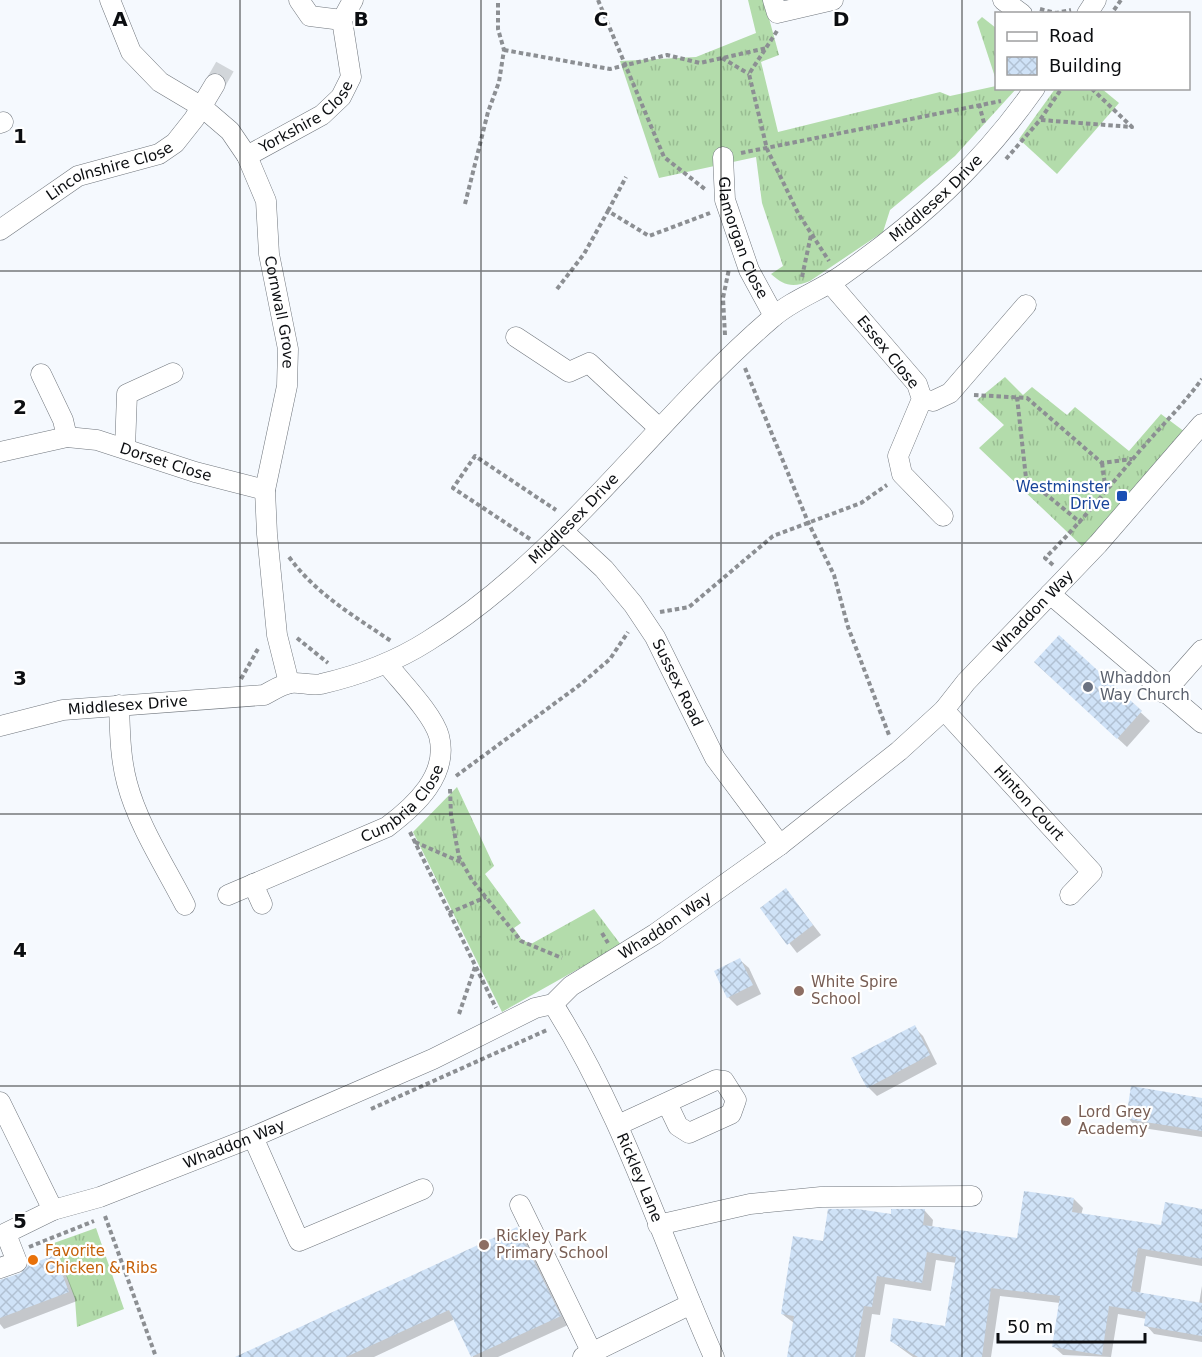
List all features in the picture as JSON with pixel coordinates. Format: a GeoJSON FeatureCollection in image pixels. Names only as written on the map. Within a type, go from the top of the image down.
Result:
{"type":"FeatureCollection","features":[{"type":"Feature","properties":{"kind":"street","name":"Cornwall Grove"},"geometry":{"type":"LineString","coordinates":[[110,0],[131,52],[160,82],[202,107],[230,131],[247,156],[266,201],[269,254],[288,349],[287,386],[265,490],[277,635],[289,683]]}},
{"type":"Feature","properties":{"kind":"street"},"geometry":{"type":"LineString","coordinates":[[299,0],[309,16],[342,20],[353,0]]}},
{"type":"Feature","properties":{"kind":"street"},"geometry":{"type":"LineString","coordinates":[[775,6],[833,0]]}},
{"type":"Feature","properties":{"kind":"street"},"geometry":{"type":"LineString","coordinates":[[1003,0],[1028,9]]}},
{"type":"Feature","properties":{"kind":"street","name":"Yorkshire Close"},"geometry":{"type":"LineString","coordinates":[[247,156],[322,115],[341,97],[351,77],[342,20]]}},
{"type":"Feature","properties":{"kind":"street","name":"Lincolnshire Close"},"geometry":{"type":"LineString","coordinates":[[3,221],[78,176],[159,154],[175,143],[202,107],[215,84]]}},
{"type":"Feature","properties":{"kind":"street","name":"Middlesex Drive"},"geometry":{"type":"LineString","coordinates":[[1,724],[63,710],[264,695],[289,683],[317,685],[391,652],[493,596],[559,524],[659,428],[736,342],[829,275],[906,228],[955,185],[1006,130],[1034,90]]}},
{"type":"Feature","properties":{"kind":"street","name":"Glamorgan Close"},"geometry":{"type":"LineString","coordinates":[[723,157],[728,207],[749,270],[774,316]]}},
{"type":"Feature","properties":{"kind":"street","name":"Essex Close"},"geometry":{"type":"LineString","coordinates":[[829,275],[917,384],[922,399],[898,456],[902,474],[943,516]]}},
{"type":"Feature","properties":{"kind":"street"},"geometry":{"type":"LineString","coordinates":[[922,399],[933,401],[950,393],[1026,305]]}},
{"type":"Feature","properties":{"kind":"street"},"geometry":{"type":"LineString","coordinates":[[516,337],[569,372],[588,363],[659,428]]}},
{"type":"Feature","properties":{"kind":"street"},"geometry":{"type":"LineString","coordinates":[[125,448],[127,394],[173,373]]}},
{"type":"Feature","properties":{"kind":"street"},"geometry":{"type":"LineString","coordinates":[[41,374],[63,420],[67,437]]}},
{"type":"Feature","properties":{"kind":"street","name":"Whaddon Way"},"geometry":{"type":"LineString","coordinates":[[3,1235],[53,1210],[100,1197],[253,1137],[505,1025],[535,1008],[553,1004],[571,986],[655,934],[780,845],[899,751],[944,711],[966,682],[1164,471],[1202,424]]}},
{"type":"Feature","properties":{"kind":"street","name":"Dorset Close"},"geometry":{"type":"LineString","coordinates":[[0,452],[67,437],[97,440],[195,472],[265,490]]}},
{"type":"Feature","properties":{"kind":"street","name":"Sussex Road"},"geometry":{"type":"LineString","coordinates":[[559,524],[604,569],[633,604],[655,637],[715,758],[780,845]]}},
{"type":"Feature","properties":{"kind":"street"},"geometry":{"type":"LineString","coordinates":[[1050,594],[1202,723]]}},
{"type":"Feature","properties":{"kind":"street"},"geometry":{"type":"LineString","coordinates":[[1164,693],[1202,650]]}},
{"type":"Feature","properties":{"kind":"street","name":"Cumbria Close"},"geometry":{"type":"LineString","coordinates":[[228,895],[387,827],[402,816],[429,787],[440,752],[438,735],[391,652]]}},
{"type":"Feature","properties":{"kind":"street"},"geometry":{"type":"LineString","coordinates":[[119,705],[121,756],[128,785],[136,807],[185,905]]}},
{"type":"Feature","properties":{"kind":"street","name":"Hinton Court"},"geometry":{"type":"LineString","coordinates":[[944,711],[1092,872],[1070,895]]}},
{"type":"Feature","properties":{"kind":"street"},"geometry":{"type":"LineString","coordinates":[[253,884],[262,904]]}},
{"type":"Feature","properties":{"kind":"street","name":"Rickley Lane"},"geometry":{"type":"LineString","coordinates":[[553,1004],[594,1076],[618,1125],[714,1357]]}},
{"type":"Feature","properties":{"kind":"street"},"geometry":{"type":"LineString","coordinates":[[0,1102],[53,1210]]}},
{"type":"Feature","properties":{"kind":"street"},"geometry":{"type":"LineString","coordinates":[[618,1125],[668,1103]]}},
{"type":"Feature","properties":{"kind":"street"},"geometry":{"type":"LineString","coordinates":[[253,1137],[299,1241],[423,1189]]}},
{"type":"Feature","properties":{"kind":"street"},"geometry":{"type":"LineString","coordinates":[[658,1225],[750,1204],[821,1197],[972,1196]]}},
{"type":"Feature","properties":{"kind":"street"},"geometry":{"type":"LineString","coordinates":[[520,1205],[587,1355],[691,1304]]}},
{"type":"Feature","properties":{"kind":"street"},"geometry":{"type":"LineString","coordinates":[[0,1268],[17,1262],[3,1235]]}},
{"type":"Feature","properties":{"kind":"path"},"geometry":{"type":"LineString","coordinates":[[465,204],[485,121],[499,82],[504,50],[498,29],[498,0]]}},
{"type":"Feature","properties":{"kind":"path"},"geometry":{"type":"LineString","coordinates":[[598,0],[664,157],[728,207]]}},
{"type":"Feature","properties":{"kind":"path"},"geometry":{"type":"LineString","coordinates":[[749,74],[777,34],[775,6]]}},
{"type":"Feature","properties":{"kind":"path"},"geometry":{"type":"LineString","coordinates":[[1061,12],[1087,7]]}},
{"type":"Feature","properties":{"kind":"path"},"geometry":{"type":"LineString","coordinates":[[1028,9],[1047,12]]}},
{"type":"Feature","properties":{"kind":"path"},"geometry":{"type":"LineString","coordinates":[[504,50],[610,69],[667,55],[700,63],[767,48]]}},
{"type":"Feature","properties":{"kind":"path"},"geometry":{"type":"LineString","coordinates":[[722,58],[749,74],[767,147],[798,213],[828,260],[829,275]]}},
{"type":"Feature","properties":{"kind":"path"},"geometry":{"type":"LineString","coordinates":[[1041,120],[1132,127],[1093,90]]}},
{"type":"Feature","properties":{"kind":"path"},"geometry":{"type":"LineString","coordinates":[[723,157],[1008,100],[1000,109]]}},
{"type":"Feature","properties":{"kind":"path"},"geometry":{"type":"LineString","coordinates":[[985,127],[993,118]]}},
{"type":"Feature","properties":{"kind":"path"},"geometry":{"type":"LineString","coordinates":[[557,289],[584,254],[626,177]]}},
{"type":"Feature","properties":{"kind":"path"},"geometry":{"type":"LineString","coordinates":[[608,211],[649,236],[728,207]]}},
{"type":"Feature","properties":{"kind":"path"},"geometry":{"type":"LineString","coordinates":[[802,278],[812,234]]}},
{"type":"Feature","properties":{"kind":"path"},"geometry":{"type":"LineString","coordinates":[[738,236],[723,298],[722,320],[726,341],[736,342],[808,522],[834,575],[848,627],[880,716],[899,751]]}},
{"type":"Feature","properties":{"kind":"path"},"geometry":{"type":"LineString","coordinates":[[828,260],[837,255]]}},
{"type":"Feature","properties":{"kind":"path"},"geometry":{"type":"LineString","coordinates":[[828,260],[829,275]]}},
{"type":"Feature","properties":{"kind":"path"},"geometry":{"type":"LineString","coordinates":[[793,284],[810,272]]}},
{"type":"Feature","properties":{"kind":"path"},"geometry":{"type":"LineString","coordinates":[[1066,578],[1046,558],[1081,523],[1133,458],[1176,414],[1202,379]]}},
{"type":"Feature","properties":{"kind":"path"},"geometry":{"type":"LineString","coordinates":[[950,393],[1027,399],[1102,463],[1106,493]]}},
{"type":"Feature","properties":{"kind":"path"},"geometry":{"type":"LineString","coordinates":[[1017,398],[1026,478],[1081,523]]}},
{"type":"Feature","properties":{"kind":"path"},"geometry":{"type":"LineString","coordinates":[[532,540],[453,488],[475,456],[559,512],[559,524]]}},
{"type":"Feature","properties":{"kind":"path"},"geometry":{"type":"LineString","coordinates":[[1102,463],[1133,458]]}},
{"type":"Feature","properties":{"kind":"path"},"geometry":{"type":"LineString","coordinates":[[267,534],[282,547],[303,575],[391,652]]}},
{"type":"Feature","properties":{"kind":"path"},"geometry":{"type":"LineString","coordinates":[[524,547],[538,534]]}},
{"type":"Feature","properties":{"kind":"path"},"geometry":{"type":"LineString","coordinates":[[238,685],[263,640],[277,635],[293,634],[333,667]]}},
{"type":"Feature","properties":{"kind":"path"},"geometry":{"type":"LineString","coordinates":[[450,780],[451,816],[463,863],[486,897],[521,940],[562,958]]}},
{"type":"Feature","properties":{"kind":"path"},"geometry":{"type":"LineString","coordinates":[[402,816],[505,1025]]}},
{"type":"Feature","properties":{"kind":"path"},"geometry":{"type":"LineString","coordinates":[[414,842],[463,863]]}},
{"type":"Feature","properties":{"kind":"path"},"geometry":{"type":"LineString","coordinates":[[449,913],[486,897]]}},
{"type":"Feature","properties":{"kind":"path"},"geometry":{"type":"LineString","coordinates":[[459,1014],[475,967]]}},
{"type":"Feature","properties":{"kind":"path"},"geometry":{"type":"LineString","coordinates":[[105,1216],[156,1357]]}},
{"type":"Feature","properties":{"kind":"green space"},"geometry":{"type":"Polygon","coordinates":[[[748,0],[764,0],[779,55],[761,62],[778,132],[940,92],[950,96],[995,86],[995,90],[1015,90],[955,156],[890,210],[883,232],[810,281],[799,285],[789,285],[771,274],[783,266],[762,203],[756,157],[659,178],[620,61],[696,57],[756,33],[748,0]]]}},
{"type":"Feature","properties":{"kind":"green space"},"geometry":{"type":"Polygon","coordinates":[[[982,17],[995,27],[995,77],[977,22],[982,17]]]}},
{"type":"Feature","properties":{"kind":"green space"},"geometry":{"type":"Polygon","coordinates":[[[1054,90],[1103,90],[1119,103],[1057,174],[1019,139],[1054,90]]]}},
{"type":"Feature","properties":{"kind":"green space"},"geometry":{"type":"Polygon","coordinates":[[[1005,377],[1023,395],[1032,387],[1067,415],[1075,407],[1129,451],[1161,414],[1189,435],[1083,547],[979,448],[1004,425],[977,400],[1005,377]]]}},
{"type":"Feature","properties":{"kind":"green space"},"geometry":{"type":"Polygon","coordinates":[[[457,787],[494,866],[485,874],[521,923],[514,928],[522,940],[531,944],[594,909],[621,945],[502,1012],[413,832],[457,787]]]}},
{"type":"Feature","properties":{"kind":"green space"},"geometry":{"type":"Polygon","coordinates":[[[96,1228],[124,1309],[77,1327],[75,1299],[54,1243],[96,1228]]]}},
{"type":"Feature","properties":{"kind":"building","name":"Whaddon Way Church"},"geometry":{"type":"Polygon","coordinates":[[[1059,635],[1142,711],[1117,739],[1034,662],[1059,635]]]}},
{"type":"Feature","properties":{"kind":"building"},"geometry":{"type":"Polygon","coordinates":[[[786,888],[813,925],[787,945],[760,908],[786,888]]]}},
{"type":"Feature","properties":{"kind":"building"},"geometry":{"type":"Polygon","coordinates":[[[740,958],[753,985],[727,998],[714,971],[740,958]]]}},
{"type":"Feature","properties":{"kind":"building"},"geometry":{"type":"Polygon","coordinates":[[[915,1025],[930,1055],[867,1088],[851,1058],[915,1025]]]}},
{"type":"Feature","properties":{"kind":"building"},"geometry":{"type":"Polygon","coordinates":[[[1131,1086],[1202,1098],[1202,1131],[1126,1119],[1131,1086]]]}},
{"type":"Feature","properties":{"kind":"building"},"geometry":{"type":"Polygon","coordinates":[[[1024,1191],[1074,1198],[1072,1212],[1161,1225],[1165,1202],[1202,1209],[1202,1259],[1138,1248],[1131,1291],[1202,1303],[1202,1336],[1144,1326],[1146,1312],[1109,1306],[1102,1355],[1052,1347],[1060,1296],[991,1288],[982,1357],[918,1357],[890,1341],[893,1318],[945,1326],[956,1257],[927,1252],[922,1283],[877,1276],[872,1307],[864,1306],[855,1357],[787,1357],[794,1316],[781,1314],[793,1236],[823,1241],[828,1209],[857,1209],[891,1214],[891,1209],[925,1209],[923,1225],[1017,1238],[1024,1191]]]}},
{"type":"Feature","properties":{"kind":"building"},"geometry":{"type":"Polygon","coordinates":[[[517,1227],[561,1316],[471,1357],[449,1310],[346,1357],[235,1357],[517,1227]]]}},
{"type":"Feature","properties":{"kind":"building"},"geometry":{"type":"Polygon","coordinates":[[[55,1255],[69,1292],[0,1318],[0,1280],[21,1273],[28,1265],[55,1255]]]}},
{"type":"Feature","properties":{"kind":"tunnel"},"geometry":{"type":"LineString","coordinates":[[215,84],[227,63]]}},
{"type":"Feature","properties":{"kind":"place","name":"Westminster Drive"},"geometry":{"type":"Point","coordinates":[1122,496]}},
{"type":"Feature","properties":{"kind":"place","name":"Whaddon Way Church"},"geometry":{"type":"Point","coordinates":[1088,687]}},
{"type":"Feature","properties":{"kind":"place","name":"White Spire School"},"geometry":{"type":"Point","coordinates":[799,991]}},
{"type":"Feature","properties":{"kind":"place","name":"Lord Grey Academy"},"geometry":{"type":"Point","coordinates":[1066,1121]}},
{"type":"Feature","properties":{"kind":"place","name":"Rickley Park Primary School"},"geometry":{"type":"Point","coordinates":[484,1245]}},
{"type":"Feature","properties":{"kind":"place","name":"Favorite Chicken & Ribs"},"geometry":{"type":"Point","coordinates":[33,1260]}}]}
